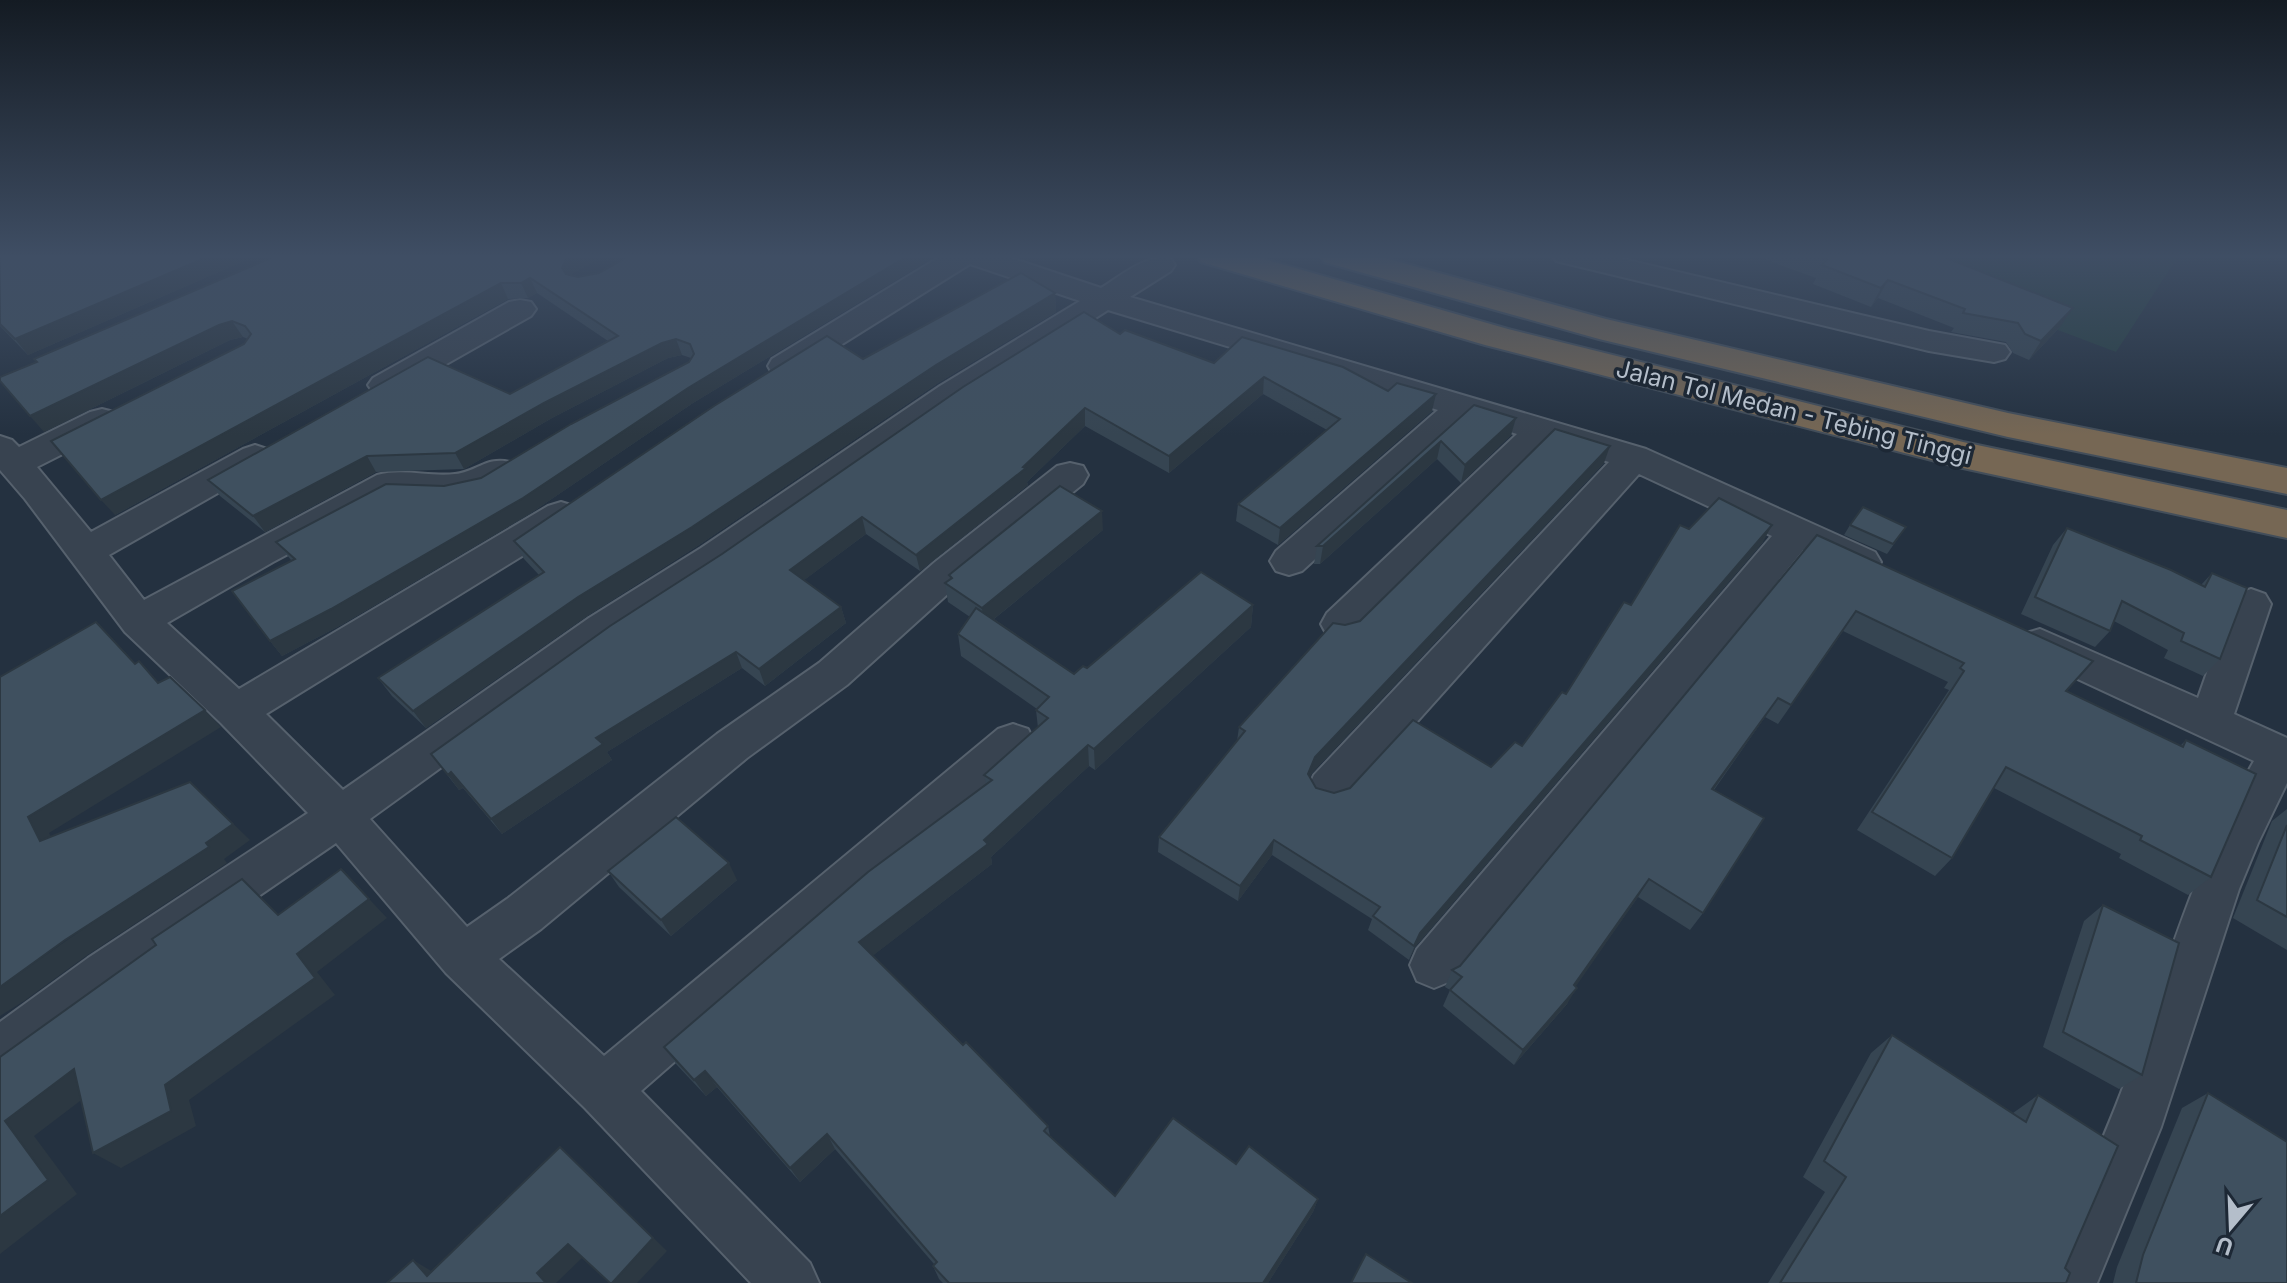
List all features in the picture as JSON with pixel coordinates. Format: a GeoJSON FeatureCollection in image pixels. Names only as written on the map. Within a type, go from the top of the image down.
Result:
{"type":"FeatureCollection","features":[{"type":"Feature","properties":{"kind":"highway","name":"Jalan Tol Medan - Tebing Tinggi"},"geometry":{"type":"LineString","coordinates":[[1420,315],[1963,455],[2287,524]]}},
{"type":"Feature","properties":{"kind":"highway","name":"Jalan Tol Medan - Tebing Tinggi"},"geometry":{"type":"LineString","coordinates":[[1552,315],[2008,425],[2287,481]]}},
{"type":"Feature","properties":{"kind":"street"},"geometry":{"type":"LineString","coordinates":[[361,398],[510,315]]}},
{"type":"Feature","properties":{"kind":"street"},"geometry":{"type":"LineString","coordinates":[[758,383],[868,315]]}},
{"type":"Feature","properties":{"kind":"street"},"geometry":{"type":"LineString","coordinates":[[0,1053],[105,974],[340,816],[603,629],[714,558],[952,394],[1078,315]]}},
{"type":"Feature","properties":{"kind":"street"},"geometry":{"type":"LineString","coordinates":[[1156,315],[1634,457],[1891,575]]}},
{"type":"Feature","properties":{"kind":"street"},"geometry":{"type":"LineString","coordinates":[[1819,315],[1929,341],[1994,352]]}},
{"type":"Feature","properties":{"kind":"street"},"geometry":{"type":"LineString","coordinates":[[1289,561],[1463,406]]}},
{"type":"Feature","properties":{"kind":"street"},"geometry":{"type":"LineString","coordinates":[[129,407],[8,455],[139,621],[236,711],[340,816],[463,957],[603,1090],[790,1283]]}},
{"type":"Feature","properties":{"kind":"street"},"geometry":{"type":"LineString","coordinates":[[1341,624],[1543,429]]}},
{"type":"Feature","properties":{"kind":"street"},"geometry":{"type":"LineString","coordinates":[[86,551],[278,444]]}},
{"type":"Feature","properties":{"kind":"street"},"geometry":{"type":"LineString","coordinates":[[139,621],[260,552],[390,484],[463,485],[501,469],[526,453]]}},
{"type":"Feature","properties":{"kind":"street"},"geometry":{"type":"LineString","coordinates":[[1330,788],[1634,457]]}},
{"type":"Feature","properties":{"kind":"street"},"geometry":{"type":"LineString","coordinates":[[463,957],[524,914],[732,746],[833,674],[948,572],[1070,475]]}},
{"type":"Feature","properties":{"kind":"street"},"geometry":{"type":"LineString","coordinates":[[236,711],[583,499]]}},
{"type":"Feature","properties":{"kind":"street"},"geometry":{"type":"LineString","coordinates":[[1434,965],[1796,533]]}},
{"type":"Feature","properties":{"kind":"street"},"geometry":{"type":"LineString","coordinates":[[2210,722],[2251,604]]}},
{"type":"Feature","properties":{"kind":"street"},"geometry":{"type":"LineString","coordinates":[[2016,633],[2284,756],[2257,792],[2218,886],[2135,1127],[2068,1283]]}},
{"type":"Feature","properties":{"kind":"street"},"geometry":{"type":"LineString","coordinates":[[603,1090],[1013,741]]}},
{"type":"Feature","properties":{"kind":"green space"},"geometry":{"type":"Polygon","coordinates":[[[2018,315],[2140,315],[2116,352],[2018,315]]]}},
{"type":"Feature","properties":{"kind":"building"},"geometry":{"type":"Polygon","coordinates":[[[0,315],[72,315],[15,339],[0,324],[0,315]]]}},
{"type":"Feature","properties":{"kind":"building"},"geometry":{"type":"Polygon","coordinates":[[[138,315],[442,315],[101,500],[51,441],[244,344],[251,334],[245,326],[232,321],[219,325],[30,416],[0,381],[0,377],[37,362],[34,359],[138,315]]]}},
{"type":"Feature","properties":{"kind":"building"},"geometry":{"type":"Polygon","coordinates":[[[586,315],[810,315],[688,388],[523,498],[270,641],[232,591],[295,559],[276,542],[386,484],[444,486],[481,478],[571,424],[689,362],[694,354],[690,344],[676,339],[662,343],[455,453],[367,456],[253,516],[208,480],[428,357],[510,394],[618,336],[586,315]]]}},
{"type":"Feature","properties":{"kind":"building"},"geometry":{"type":"Polygon","coordinates":[[[944,315],[1019,315],[936,365],[692,527],[578,597],[413,711],[378,678],[544,572],[514,541],[714,406],[827,336],[863,359],[944,315]]]}},
{"type":"Feature","properties":{"kind":"building"},"geometry":{"type":"Polygon","coordinates":[[[1079,315],[1089,315],[1120,334],[1125,330],[1214,363],[1242,337],[1343,367],[1388,391],[1397,383],[1436,394],[1280,528],[1238,504],[1340,419],[1264,377],[1169,456],[1085,408],[1023,467],[1026,468],[916,555],[862,517],[790,570],[841,607],[759,669],[736,652],[596,738],[603,744],[491,819],[451,772],[448,775],[431,754],[610,626],[722,554],[963,387],[1079,315]]]}},
{"type":"Feature","properties":{"kind":"building"},"geometry":{"type":"Polygon","coordinates":[[[1973,315],[2066,315],[2041,341],[2025,334],[2018,323],[1973,315]]]}},
{"type":"Feature","properties":{"kind":"building"},"geometry":{"type":"Polygon","coordinates":[[[1474,405],[1516,418],[1465,465],[1441,441],[1323,546],[1317,546],[1474,405]]]}},
{"type":"Feature","properties":{"kind":"building"},"geometry":{"type":"Polygon","coordinates":[[[1555,429],[1610,446],[1315,757],[1308,774],[1316,788],[1334,793],[1350,788],[1413,720],[1491,767],[1515,742],[1522,746],[1562,692],[1566,694],[1624,602],[1631,605],[1680,525],[1689,529],[1719,498],[1772,525],[1420,933],[1414,946],[1373,916],[1380,907],[1274,840],[1240,886],[1159,837],[1245,731],[1239,727],[1333,623],[1345,625],[1360,621],[1555,429]]]}},
{"type":"Feature","properties":{"kind":"building"},"geometry":{"type":"Polygon","coordinates":[[[1060,486],[1102,511],[982,608],[945,583],[952,578],[949,575],[1060,486]]]}},
{"type":"Feature","properties":{"kind":"building"},"geometry":{"type":"Polygon","coordinates":[[[1863,507],[1906,527],[1893,544],[1850,525],[1863,507]]]}},
{"type":"Feature","properties":{"kind":"building"},"geometry":{"type":"Polygon","coordinates":[[[2067,528],[2205,587],[2212,573],[2247,588],[2220,659],[2181,641],[2184,633],[2122,601],[2110,631],[2035,597],[2067,528]]]}},
{"type":"Feature","properties":{"kind":"building"},"geometry":{"type":"Polygon","coordinates":[[[1817,535],[2093,661],[2066,691],[2183,747],[2186,740],[2256,774],[2211,877],[2140,840],[2142,836],[2006,767],[1952,858],[1872,812],[1964,671],[1960,668],[1964,663],[1856,611],[1791,705],[1778,698],[1712,789],[1764,818],[1703,913],[1649,879],[1574,985],[1577,988],[1523,1050],[1450,990],[1462,977],[1452,970],[1460,966],[1817,535]]]}},
{"type":"Feature","properties":{"kind":"building"},"geometry":{"type":"Polygon","coordinates":[[[1201,572],[1253,605],[1094,749],[1088,745],[984,840],[988,844],[859,942],[963,1045],[966,1042],[1048,1126],[1044,1131],[1115,1196],[1173,1118],[1236,1164],[1249,1146],[1318,1199],[1263,1283],[949,1283],[933,1266],[937,1262],[827,1134],[790,1168],[705,1071],[694,1080],[664,1047],[868,872],[992,780],[984,775],[1048,718],[1036,710],[1049,697],[958,634],[976,608],[1074,674],[1083,666],[1087,668],[1201,572]]]}},
{"type":"Feature","properties":{"kind":"building"},"geometry":{"type":"Polygon","coordinates":[[[96,622],[135,664],[139,661],[158,683],[170,677],[205,710],[28,817],[40,841],[190,782],[233,824],[206,843],[209,847],[65,940],[0,987],[0,677],[96,622]]]}},
{"type":"Feature","properties":{"kind":"building"},"geometry":{"type":"Polygon","coordinates":[[[676,817],[729,863],[661,920],[608,871],[676,817]]]}},
{"type":"Feature","properties":{"kind":"building"},"geometry":{"type":"Polygon","coordinates":[[[2287,825],[2287,917],[2257,900],[2287,825]]]}},
{"type":"Feature","properties":{"kind":"building"},"geometry":{"type":"Polygon","coordinates":[[[341,869],[369,899],[297,954],[315,978],[165,1085],[171,1111],[93,1153],[74,1069],[5,1121],[48,1180],[0,1216],[0,1057],[156,945],[152,939],[242,879],[278,915],[341,869]]]}},
{"type":"Feature","properties":{"kind":"building"},"geometry":{"type":"Polygon","coordinates":[[[2103,905],[2179,943],[2142,1075],[2063,1032],[2103,905]]]}},
{"type":"Feature","properties":{"kind":"building"},"geometry":{"type":"Polygon","coordinates":[[[1892,1035],[2026,1122],[2038,1095],[2118,1146],[2065,1268],[2070,1273],[2066,1283],[1780,1283],[1846,1177],[1824,1161],[1892,1035]]]}},
{"type":"Feature","properties":{"kind":"building"},"geometry":{"type":"Polygon","coordinates":[[[2208,1093],[2287,1142],[2287,1283],[2136,1283],[2143,1255],[2208,1093]]]}},
{"type":"Feature","properties":{"kind":"building"},"geometry":{"type":"Polygon","coordinates":[[[560,1147],[653,1238],[612,1283],[568,1244],[537,1273],[546,1283],[387,1283],[413,1260],[427,1276],[560,1147]]]}},
{"type":"Feature","properties":{"kind":"building"},"geometry":{"type":"Polygon","coordinates":[[[1366,1254],[1412,1283],[1351,1283],[1366,1254]]]}}]}
